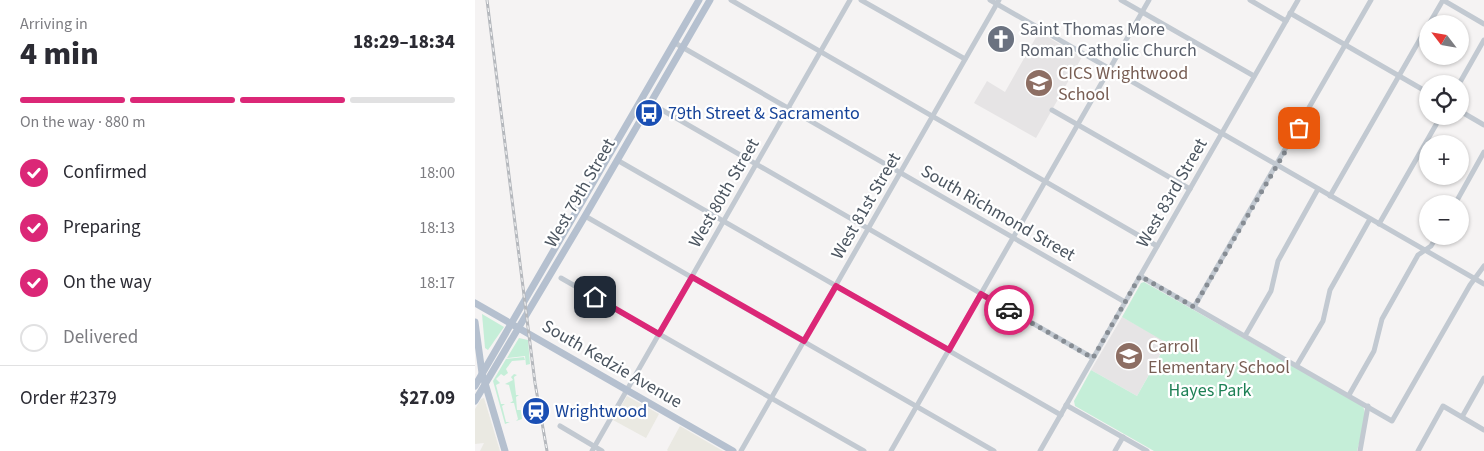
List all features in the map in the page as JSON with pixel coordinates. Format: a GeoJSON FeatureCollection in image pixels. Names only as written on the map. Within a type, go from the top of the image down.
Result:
{"type":"FeatureCollection","features":[{"type":"Feature","properties":{"kind":"main road","name":"West 79th Street"},"geometry":{"type":"LineString","coordinates":[[475,401],[515,325],[699,0]]}},
{"type":"Feature","properties":{"kind":"main road","name":"West 79th Street"},"geometry":{"type":"LineString","coordinates":[[475,386],[585,216],[709,0]]}},
{"type":"Feature","properties":{"kind":"main road","name":"South Kedzie Avenue"},"geometry":{"type":"LineString","coordinates":[[475,303],[733,451]]}},
{"type":"Feature","properties":{"kind":"main road"},"geometry":{"type":"LineString","coordinates":[[475,322],[482,373],[505,451]]}},
{"type":"Feature","properties":{"kind":"street"},"geometry":{"type":"LineString","coordinates":[[731,0],[1157,246]]}},
{"type":"Feature","properties":{"kind":"street","name":"West 80th Street"},"geometry":{"type":"LineString","coordinates":[[593,449],[850,0]]}},
{"type":"Feature","properties":{"kind":"street"},"geometry":{"type":"LineString","coordinates":[[861,0],[965,59]]}},
{"type":"Feature","properties":{"kind":"street"},"geometry":{"type":"LineString","coordinates":[[990,0],[998,2],[1109,69],[1484,284]]}},
{"type":"Feature","properties":{"kind":"street"},"geometry":{"type":"LineString","coordinates":[[1121,0],[1254,76]]}},
{"type":"Feature","properties":{"kind":"street"},"geometry":{"type":"LineString","coordinates":[[891,451],[1149,0]]}},
{"type":"Feature","properties":{"kind":"street"},"geometry":{"type":"LineString","coordinates":[[1250,0],[1286,21]]}},
{"type":"Feature","properties":{"kind":"street","name":"West 83rd Street"},"geometry":{"type":"LineString","coordinates":[[1040,451],[1298,0]]}},
{"type":"Feature","properties":{"kind":"street"},"geometry":{"type":"LineString","coordinates":[[1194,307],[1371,0]]}},
{"type":"Feature","properties":{"kind":"street"},"geometry":{"type":"LineString","coordinates":[[1434,15],[1443,0],[1484,24]]}},
{"type":"Feature","properties":{"kind":"street","name":"West 81st Street"},"geometry":{"type":"LineString","coordinates":[[741,451],[998,2]]}},
{"type":"Feature","properties":{"kind":"street"},"geometry":{"type":"LineString","coordinates":[[1291,13],[1419,87]]}},
{"type":"Feature","properties":{"kind":"street"},"geometry":{"type":"LineString","coordinates":[[1464,75],[1484,40]]}},
{"type":"Feature","properties":{"kind":"street"},"geometry":{"type":"LineString","coordinates":[[1330,196],[1419,41]]}},
{"type":"Feature","properties":{"kind":"street","name":"South Richmond Street"},"geometry":{"type":"LineString","coordinates":[[675,43],[1125,302]]}},
{"type":"Feature","properties":{"kind":"street"},"geometry":{"type":"LineString","coordinates":[[650,104],[1093,358]]}},
{"type":"Feature","properties":{"kind":"street"},"geometry":{"type":"LineString","coordinates":[[1052,110],[1190,189]]}},
{"type":"Feature","properties":{"kind":"street"},"geometry":{"type":"LineString","coordinates":[[1469,116],[1484,125]]}},
{"type":"Feature","properties":{"kind":"street"},"geometry":{"type":"LineString","coordinates":[[1379,224],[1436,125]]}},
{"type":"Feature","properties":{"kind":"street"},"geometry":{"type":"LineString","coordinates":[[1460,195],[1484,152]]}},
{"type":"Feature","properties":{"kind":"street"},"geometry":{"type":"LineString","coordinates":[[617,160],[1061,415]]}},
{"type":"Feature","properties":{"kind":"street"},"geometry":{"type":"LineString","coordinates":[[1245,336],[1271,291],[1278,261],[1318,189]]}},
{"type":"Feature","properties":{"kind":"street"},"geometry":{"type":"LineString","coordinates":[[585,216],[994,451]]}},
{"type":"Feature","properties":{"kind":"street"},"geometry":{"type":"LineString","coordinates":[[1297,365],[1323,321],[1330,290],[1371,219]]}},
{"type":"Feature","properties":{"kind":"street"},"geometry":{"type":"LineString","coordinates":[[1349,395],[1374,351],[1382,320],[1419,255],[1432,245]]}},
{"type":"Feature","properties":{"kind":"street"},"geometry":{"type":"LineString","coordinates":[[1140,276],[1392,420],[1484,266]]}},
{"type":"Feature","properties":{"kind":"street"},"geometry":{"type":"LineString","coordinates":[[561,278],[864,451]]}},
{"type":"Feature","properties":{"kind":"street"},"geometry":{"type":"LineString","coordinates":[[1461,417],[1484,378]]}},
{"type":"Feature","properties":{"kind":"street"},"geometry":{"type":"LineString","coordinates":[[1066,405],[1147,451]]}},
{"type":"Feature","properties":{"kind":"street"},"geometry":{"type":"LineString","coordinates":[[1360,451],[1368,406]]}},
{"type":"Feature","properties":{"kind":"street"},"geometry":{"type":"LineString","coordinates":[[1418,451],[1443,406],[1484,430]]}},
{"type":"Feature","properties":{"kind":"street"},"geometry":{"type":"LineString","coordinates":[[560,426],[593,449],[602,451]]}},
{"type":"Feature","properties":{"kind":"street"},"geometry":{"type":"LineString","coordinates":[[1115,451],[1123,437]]}},
{"type":"Feature","properties":{"kind":"shaded area","name":"CICS Wrightwood School"},"geometry":{"type":"Polygon","coordinates":[[[1039,32],[1082,57],[1036,138],[974,103],[987,81],[1005,92],[1039,32]]]}},
{"type":"Feature","properties":{"kind":"shaded area","name":"Carroll Elementary School"},"geometry":{"type":"Polygon","coordinates":[[[1122,317],[1167,342],[1137,396],[1091,370],[1122,317]]]}},
{"type":"Feature","properties":{"kind":"shaded area"},"geometry":{"type":"Polygon","coordinates":[[[627,396],[659,414],[646,438],[613,420],[627,396]]]}},
{"type":"Feature","properties":{"kind":"shaded area"},"geometry":{"type":"Polygon","coordinates":[[[484,398],[500,451],[480,451],[484,443],[475,444],[475,409],[481,399],[484,398]]]}},
{"type":"Feature","properties":{"kind":"shaded area"},"geometry":{"type":"Polygon","coordinates":[[[680,426],[723,451],[668,451],[680,426]]]}},
{"type":"Feature","properties":{"kind":"green space","name":"Hayes Park"},"geometry":{"type":"Polygon","coordinates":[[[1144,282],[1362,405],[1365,421],[1357,451],[1154,451],[1075,406],[1074,401],[1091,370],[1137,396],[1167,343],[1122,317],[1141,283],[1144,282]]]}},
{"type":"Feature","properties":{"kind":"green space"},"geometry":{"type":"Polygon","coordinates":[[[482,314],[504,327],[488,350],[485,348],[482,314]]]}},
{"type":"Feature","properties":{"kind":"green space"},"geometry":{"type":"Polygon","coordinates":[[[519,338],[528,340],[530,364],[526,365],[525,356],[507,358],[519,338]]]}},
{"type":"Feature","properties":{"kind":"green space"},"geometry":{"type":"Polygon","coordinates":[[[524,357],[525,360],[512,361],[506,369],[508,373],[504,376],[501,374],[496,379],[500,383],[496,385],[501,404],[505,404],[502,406],[506,422],[510,422],[505,424],[493,381],[506,359],[524,357]]]}},
{"type":"Feature","properties":{"kind":"green space"},"geometry":{"type":"Polygon","coordinates":[[[514,374],[517,375],[514,377],[516,395],[519,395],[516,397],[517,410],[521,410],[522,419],[516,421],[518,419],[514,403],[510,403],[513,401],[509,385],[505,384],[513,380],[511,377],[514,374]]]}},
{"type":"Feature","properties":{"kind":"railway"},"geometry":{"type":"LineString","coordinates":[[487,0],[535,383],[547,451]]}},
{"type":"Feature","properties":{"kind":"way so far"},"geometry":{"type":"LineString","coordinates":[[1009,310],[1093,358],[1140,276],[1194,307],[1272,170],[1281,159],[1299,128]]}},
{"type":"Feature","properties":{"kind":"place","name":"Saint Thomas More Roman Catholic Church"},"geometry":{"type":"Point","coordinates":[1001,39]}},
{"type":"Feature","properties":{"kind":"place","name":"CICS Wrightwood School"},"geometry":{"type":"Point","coordinates":[1039,83]}},
{"type":"Feature","properties":{"kind":"place","name":"79th Street & Sacramento"},"geometry":{"type":"Point","coordinates":[649,113]}},
{"type":"Feature","properties":{"kind":"place","name":"Carroll Elementary School"},"geometry":{"type":"Point","coordinates":[1129,356]}},
{"type":"Feature","properties":{"kind":"place","name":"Wrightwood"},"geometry":{"type":"Point","coordinates":[536,411]}},
{"type":"Feature","properties":{"kind":"route"},"geometry":{"type":"LineString","coordinates":[[595,297],[659,334],[692,277],[804,341],[836,286],[949,350],[981,294],[1009,310]]}}]}
